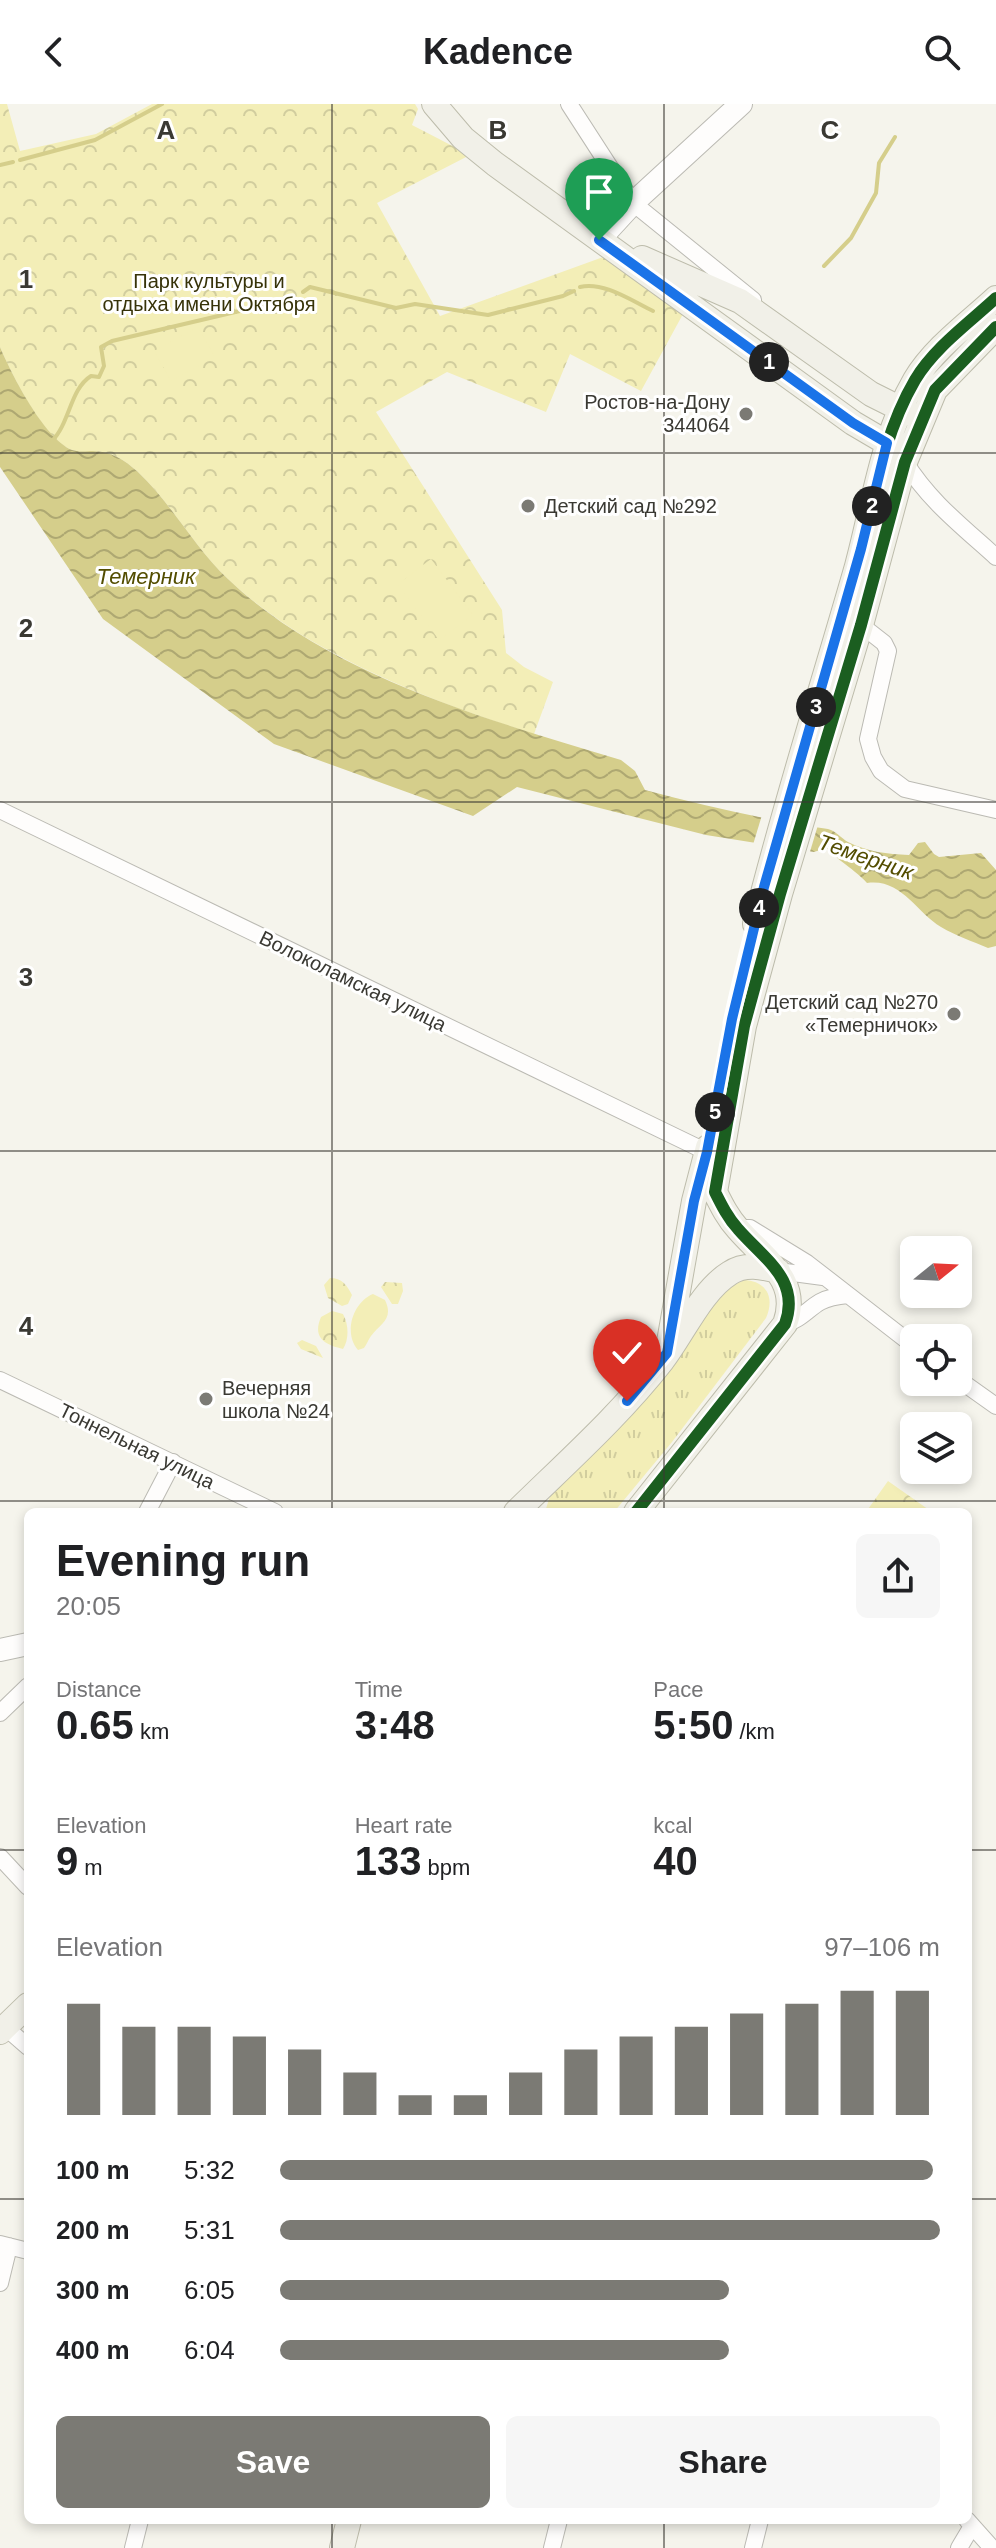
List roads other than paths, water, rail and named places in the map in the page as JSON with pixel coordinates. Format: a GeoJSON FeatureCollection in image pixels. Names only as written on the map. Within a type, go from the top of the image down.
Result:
{"type":"FeatureCollection","features":[{"type":"Feature","properties":{"kind":"main road"},"geometry":{"type":"LineString","coordinates":[[434,104],[463,138],[853,423],[887,443],[905,462]]}},
{"type":"Feature","properties":{"kind":"main road"},"geometry":{"type":"LineString","coordinates":[[599,240],[740,301],[871,394],[910,414]]}},
{"type":"Feature","properties":{"kind":"main road"},"geometry":{"type":"LineString","coordinates":[[815,747],[861,625],[905,462],[917,377],[935,354],[996,298]]}},
{"type":"Feature","properties":{"kind":"main road"},"geometry":{"type":"LineString","coordinates":[[667,1353],[694,1201],[709,1162],[732,1019],[815,747],[887,443],[910,414],[996,327]]}},
{"type":"Feature","properties":{"kind":"main road"},"geometry":{"type":"LineString","coordinates":[[753,351],[822,361]]}},
{"type":"Feature","properties":{"kind":"main road"},"geometry":{"type":"LineString","coordinates":[[639,1508],[785,1324],[790,1301],[778,1271],[723,1210],[715,1192],[709,1162]]}},
{"type":"Feature","properties":{"kind":"main road"},"geometry":{"type":"LineString","coordinates":[[535,1502],[617,1412],[667,1353],[699,1306],[730,1273],[759,1266],[778,1271]]}},
{"type":"Feature","properties":{"kind":"main road"},"geometry":{"type":"LineString","coordinates":[[17,2038],[24,2017]]}},
{"type":"Feature","properties":{"kind":"main road"},"geometry":{"type":"LineString","coordinates":[[342,2548],[348,2524]]}},
{"type":"Feature","properties":{"kind":"street"},"geometry":{"type":"LineString","coordinates":[[569,104],[633,203],[752,298],[772,323]]}},
{"type":"Feature","properties":{"kind":"street"},"geometry":{"type":"LineString","coordinates":[[599,240],[633,203],[741,104]]}},
{"type":"Feature","properties":{"kind":"street"},"geometry":{"type":"LineString","coordinates":[[905,462],[917,483],[953,521],[996,557]]}},
{"type":"Feature","properties":{"kind":"street"},"geometry":{"type":"LineString","coordinates":[[861,625],[884,643],[888,651],[868,739],[881,771],[905,789],[996,810]]}},
{"type":"Feature","properties":{"kind":"street","name":"Волоколамская улица"},"geometry":{"type":"LineString","coordinates":[[0,810],[709,1162]]}},
{"type":"Feature","properties":{"kind":"street"},"geometry":{"type":"LineString","coordinates":[[737,1228],[750,1228],[807,1263],[900,1335]]}},
{"type":"Feature","properties":{"kind":"street"},"geometry":{"type":"LineString","coordinates":[[778,1271],[825,1277]]}},
{"type":"Feature","properties":{"kind":"street"},"geometry":{"type":"LineString","coordinates":[[785,1324],[796,1321],[820,1301],[848,1295]]}},
{"type":"Feature","properties":{"kind":"street","name":"Тоннельная улица"},"geometry":{"type":"LineString","coordinates":[[1,1382],[267,1508]]}},
{"type":"Feature","properties":{"kind":"street"},"geometry":{"type":"LineString","coordinates":[[972,1389],[996,1406]]}},
{"type":"Feature","properties":{"kind":"street"},"geometry":{"type":"LineString","coordinates":[[149,1508],[173,1462]]}},
{"type":"Feature","properties":{"kind":"street"},"geometry":{"type":"LineString","coordinates":[[0,1650],[24,1645]]}},
{"type":"Feature","properties":{"kind":"street"},"geometry":{"type":"LineString","coordinates":[[0,1713],[24,1690]]}},
{"type":"Feature","properties":{"kind":"street"},"geometry":{"type":"LineString","coordinates":[[0,1857],[24,1883]]}},
{"type":"Feature","properties":{"kind":"street"},"geometry":{"type":"LineString","coordinates":[[0,2283],[5,2245]]}},
{"type":"Feature","properties":{"kind":"street"},"geometry":{"type":"LineString","coordinates":[[133,2548],[139,2524]]}},
{"type":"Feature","properties":{"kind":"street"},"geometry":{"type":"LineString","coordinates":[[552,2548],[558,2524]]}},
{"type":"Feature","properties":{"kind":"street"},"geometry":{"type":"LineString","coordinates":[[753,2548],[759,2524]]}},
{"type":"Feature","properties":{"kind":"street"},"geometry":{"type":"LineString","coordinates":[[959,2548],[969,2524]]}},
{"type":"Feature","properties":{"kind":"street"},"geometry":{"type":"LineString","coordinates":[[970,2524],[992,2544]]}},
{"type":"Feature","properties":{"kind":"water","name":"Темерник"},"geometry":{"type":"Polygon","coordinates":[[[0,347],[40,420],[61,443],[74,451],[110,454],[133,467],[228,579],[269,613],[314,643],[413,691],[621,760],[635,771],[645,790],[736,812],[828,829],[848,842],[878,852],[909,855],[918,843],[925,842],[939,857],[981,853],[996,870],[996,946],[988,948],[941,927],[899,891],[879,883],[867,883],[826,848],[814,852],[706,835],[517,787],[473,816],[274,744],[103,619],[0,467],[0,347]]]}},
{"type":"Feature","properties":{"kind":"waterway"},"geometry":{"type":"LineString","coordinates":[[20,160],[95,140],[162,104]]}},
{"type":"Feature","properties":{"kind":"waterway"},"geometry":{"type":"LineString","coordinates":[[824,266],[851,238],[876,193],[879,163],[895,137]]}},
{"type":"Feature","properties":{"kind":"waterway"},"geometry":{"type":"LineString","coordinates":[[0,165],[13,162]]}},
{"type":"Feature","properties":{"kind":"waterway"},"geometry":{"type":"LineString","coordinates":[[303,292],[310,287],[396,308],[415,304],[488,315],[574,291]]}},
{"type":"Feature","properties":{"kind":"waterway"},"geometry":{"type":"LineString","coordinates":[[580,287],[608,289],[653,311]]}},
{"type":"Feature","properties":{"kind":"waterway"},"geometry":{"type":"LineString","coordinates":[[52,441],[84,382],[91,376],[99,377],[104,366],[101,347],[112,341],[295,298]]}},
{"type":"Feature","properties":{"kind":"place","name":"Ростов-на-Дону 344064"},"geometry":{"type":"Point","coordinates":[746,414]}},
{"type":"Feature","properties":{"kind":"place","name":"Детский сад №292"},"geometry":{"type":"Point","coordinates":[528,506]}},
{"type":"Feature","properties":{"kind":"place","name":"Детский сад №270 «Темерничок»"},"geometry":{"type":"Point","coordinates":[954,1014]}},
{"type":"Feature","properties":{"kind":"place","name":"Вечерняя школа №24"},"geometry":{"type":"Point","coordinates":[206,1399]}},
{"type":"Feature","properties":{"kind":"park label","name":"Парк культуры и отдыха имени Октября"},"geometry":{"type":"Point","coordinates":[209,292]}}]}
